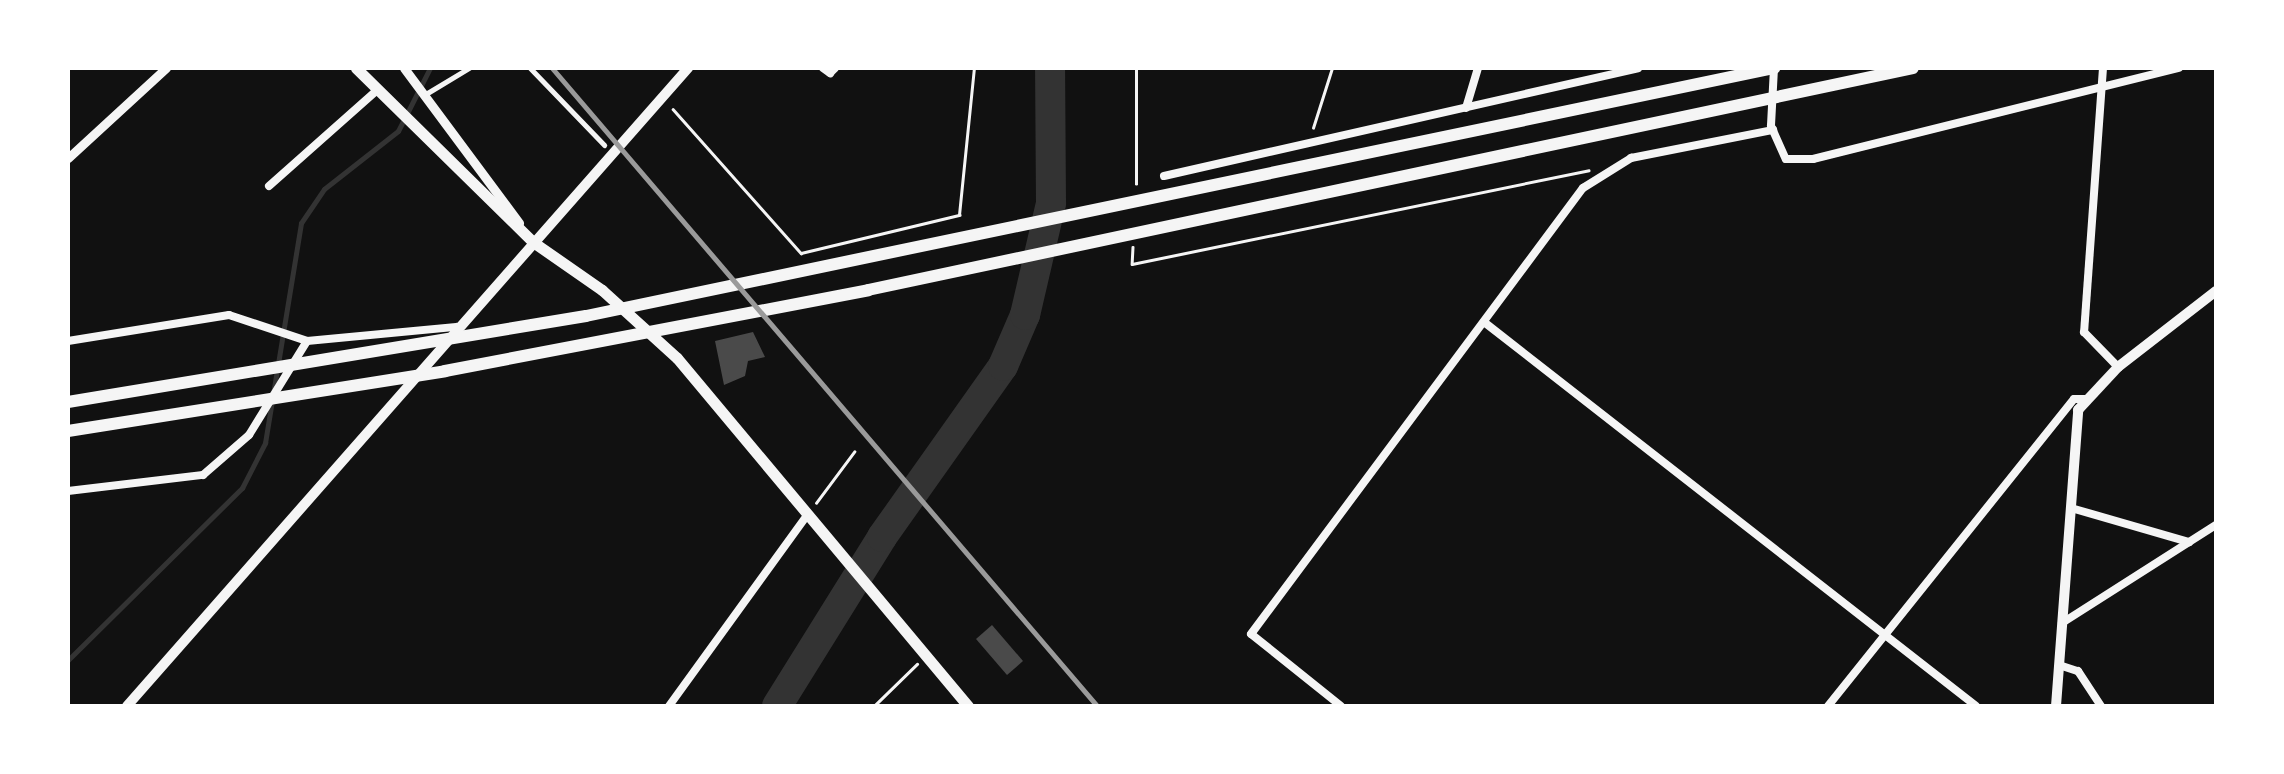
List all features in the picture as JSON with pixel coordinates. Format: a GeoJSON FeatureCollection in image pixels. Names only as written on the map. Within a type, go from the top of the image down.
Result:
{"type":"FeatureCollection","features":[{"type":"Feature","properties":{"kind":"highway"},"geometry":{"type":"LineString","coordinates":[[68,402],[236,378],[844,266],[1774,68]]}},
{"type":"Feature","properties":{"kind":"highway"},"geometry":{"type":"LineString","coordinates":[[68,431],[238,406],[868,290],[1913,68]]}},
{"type":"Feature","properties":{"kind":"main road"},"geometry":{"type":"LineString","coordinates":[[356,68],[533,242],[602,290],[677,358],[968,706]]}},
{"type":"Feature","properties":{"kind":"main road"},"geometry":{"type":"LineString","coordinates":[[127,706],[456,327],[688,68]]}},
{"type":"Feature","properties":{"kind":"main road"},"geometry":{"type":"LineString","coordinates":[[2056,706],[2078,410],[2118,367],[2216,291]]}},
{"type":"Feature","properties":{"kind":"street"},"geometry":{"type":"LineString","coordinates":[[68,158],[166,68]]}},
{"type":"Feature","properties":{"kind":"street"},"geometry":{"type":"LineString","coordinates":[[404,68],[533,242]]}},
{"type":"Feature","properties":{"kind":"street"},"geometry":{"type":"LineString","coordinates":[[424,95],[470,68]]}},
{"type":"Feature","properties":{"kind":"street"},"geometry":{"type":"LineString","coordinates":[[530,68],[604,145]]}},
{"type":"Feature","properties":{"kind":"street"},"geometry":{"type":"LineString","coordinates":[[822,68],[830,73],[835,68]]}},
{"type":"Feature","properties":{"kind":"street"},"geometry":{"type":"LineString","coordinates":[[1466,108],[1478,68]]}},
{"type":"Feature","properties":{"kind":"street"},"geometry":{"type":"LineString","coordinates":[[1164,176],[1638,68]]}},
{"type":"Feature","properties":{"kind":"street"},"geometry":{"type":"LineString","coordinates":[[1774,68],[1772,130],[1786,159],[1812,160],[2103,83],[2179,68]]}},
{"type":"Feature","properties":{"kind":"street"},"geometry":{"type":"LineString","coordinates":[[2103,68],[2084,332],[2118,367]]}},
{"type":"Feature","properties":{"kind":"street"},"geometry":{"type":"LineString","coordinates":[[269,186],[377,90]]}},
{"type":"Feature","properties":{"kind":"street"},"geometry":{"type":"LineString","coordinates":[[1341,706],[1251,634],[1583,188],[1631,158],[1772,130]]}},
{"type":"Feature","properties":{"kind":"street"},"geometry":{"type":"LineString","coordinates":[[68,341],[229,315],[307,341],[456,327]]}},
{"type":"Feature","properties":{"kind":"street"},"geometry":{"type":"LineString","coordinates":[[1484,322],[1976,706]]}},
{"type":"Feature","properties":{"kind":"street"},"geometry":{"type":"LineString","coordinates":[[68,490],[203,475],[249,434],[307,341]]}},
{"type":"Feature","properties":{"kind":"street"},"geometry":{"type":"LineString","coordinates":[[1828,706],[2074,399],[2092,399]]}},
{"type":"Feature","properties":{"kind":"street"},"geometry":{"type":"LineString","coordinates":[[2070,508],[2189,542]]}},
{"type":"Feature","properties":{"kind":"street"},"geometry":{"type":"LineString","coordinates":[[669,706],[808,514]]}},
{"type":"Feature","properties":{"kind":"street"},"geometry":{"type":"LineString","coordinates":[[2062,623],[2216,525]]}},
{"type":"Feature","properties":{"kind":"street"},"geometry":{"type":"LineString","coordinates":[[2058,665],[2078,671],[2101,706]]}},
{"type":"Feature","properties":{"kind":"path"},"geometry":{"type":"LineString","coordinates":[[662,97],[801,253],[959,215],[974,68]]}},
{"type":"Feature","properties":{"kind":"path"},"geometry":{"type":"LineString","coordinates":[[1308,144],[1332,68]]}},
{"type":"Feature","properties":{"kind":"path"},"geometry":{"type":"LineString","coordinates":[[808,514],[854,452]]}},
{"type":"Feature","properties":{"kind":"path"},"geometry":{"type":"LineString","coordinates":[[874,706],[922,652]]}},
{"type":"Feature","properties":{"kind":"building"},"geometry":{"type":"Polygon","coordinates":[[[753,332],[765,357],[748,361],[745,376],[724,385],[715,341],[753,332]]]}},
{"type":"Feature","properties":{"kind":"building"},"geometry":{"type":"Polygon","coordinates":[[[992,625],[1023,661],[1007,675],[976,639],[992,625]]]}},
{"type":"Feature","properties":{"kind":"waterway"},"geometry":{"type":"LineString","coordinates":[[68,660],[242,488],[265,443],[301,223],[324,189],[398,131],[430,68]]}},
{"type":"Feature","properties":{"kind":"waterway"},"geometry":{"type":"LineString","coordinates":[[777,706],[882,537],[1003,366],[1025,315],[1051,203],[1050,68]]}},
{"type":"Feature","properties":{"kind":"railway"},"geometry":{"type":"LineString","coordinates":[[552,68],[1097,706]]}}]}
